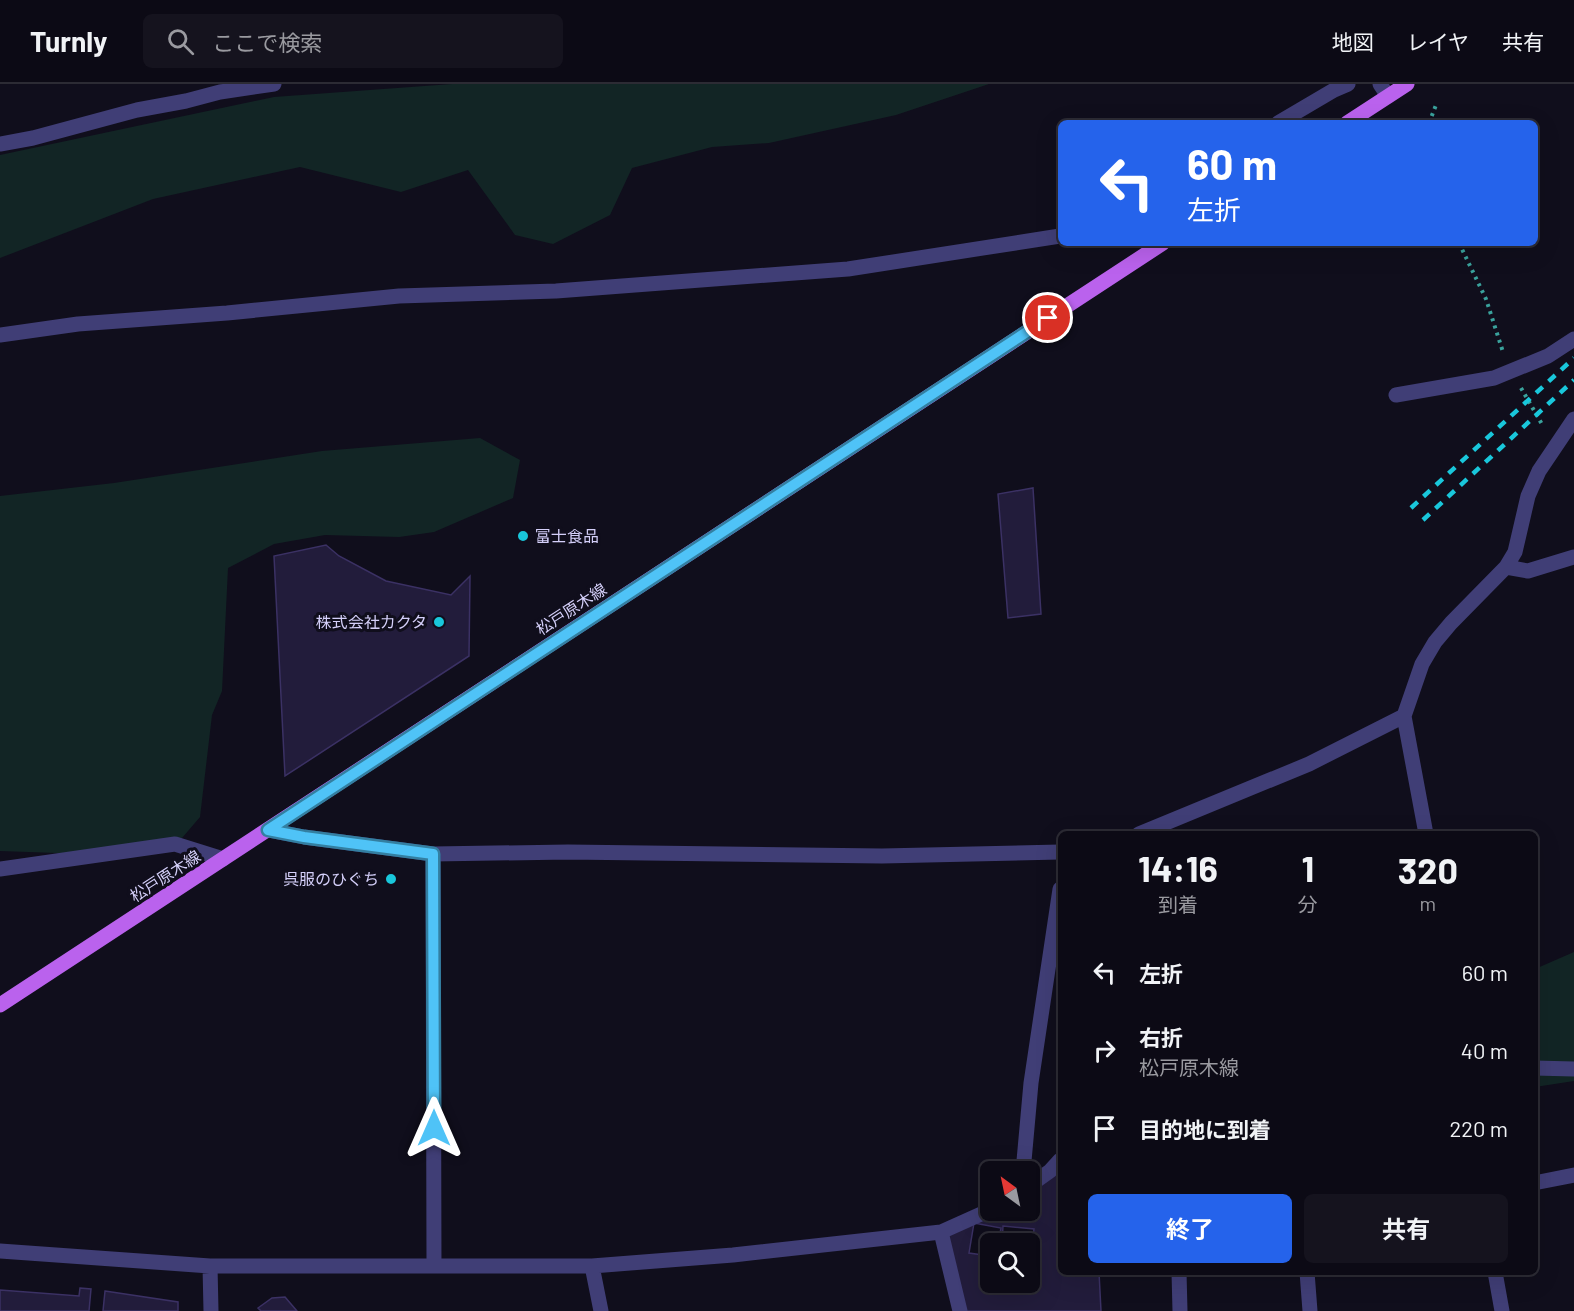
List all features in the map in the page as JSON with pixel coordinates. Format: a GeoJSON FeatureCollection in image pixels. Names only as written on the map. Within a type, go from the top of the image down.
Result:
{"type":"FeatureCollection","features":[{"type":"Feature","properties":{"kind":"main road"},"geometry":{"type":"LineString","coordinates":[[1350,120],[1384,90],[1407,84]]}},
{"type":"Feature","properties":{"kind":"main road","name":"松戸原木線"},"geometry":{"type":"LineString","coordinates":[[0,1005],[1158,246]]}},
{"type":"Feature","properties":{"kind":"street"},"geometry":{"type":"LineString","coordinates":[[0,144],[44,135],[137,110],[220,92],[274,84]]}},
{"type":"Feature","properties":{"kind":"street"},"geometry":{"type":"LineString","coordinates":[[1283,120],[1348,84]]}},
{"type":"Feature","properties":{"kind":"street"},"geometry":{"type":"LineString","coordinates":[[0,335],[78,324],[227,313],[399,296],[556,291],[848,268],[1058,236]]}},
{"type":"Feature","properties":{"kind":"street"},"geometry":{"type":"LineString","coordinates":[[1396,395],[1494,378],[1548,356],[1574,339]]}},
{"type":"Feature","properties":{"kind":"street"},"geometry":{"type":"LineString","coordinates":[[1425,831],[1404,716],[1422,664],[1435,642],[1506,567],[1515,552],[1528,496],[1539,471],[1574,419]]}},
{"type":"Feature","properties":{"kind":"street"},"geometry":{"type":"LineString","coordinates":[[1506,567],[1528,571],[1574,557]]}},
{"type":"Feature","properties":{"kind":"street"},"geometry":{"type":"LineString","coordinates":[[1146,831],[1309,764],[1404,716]]}},
{"type":"Feature","properties":{"kind":"street"},"geometry":{"type":"LineString","coordinates":[[268,830],[433,854],[568,852],[882,856],[1058,852]]}},
{"type":"Feature","properties":{"kind":"street"},"geometry":{"type":"LineString","coordinates":[[0,869],[175,844],[223,859]]}},
{"type":"Feature","properties":{"kind":"street"},"geometry":{"type":"LineString","coordinates":[[433,854],[434,1265]]}},
{"type":"Feature","properties":{"kind":"street"},"geometry":{"type":"LineString","coordinates":[[1024,1161],[1031,1083],[1058,902]]}},
{"type":"Feature","properties":{"kind":"street"},"geometry":{"type":"LineString","coordinates":[[1538,1068],[1574,1069]]}},
{"type":"Feature","properties":{"kind":"street"},"geometry":{"type":"LineString","coordinates":[[1040,1178],[1057,1166]]}},
{"type":"Feature","properties":{"kind":"street"},"geometry":{"type":"LineString","coordinates":[[1538,1182],[1574,1175]]}},
{"type":"Feature","properties":{"kind":"street"},"geometry":{"type":"LineString","coordinates":[[0,1251],[210,1266],[592,1266],[733,1256],[941,1232],[980,1214]]}},
{"type":"Feature","properties":{"kind":"street"},"geometry":{"type":"LineString","coordinates":[[941,1232],[960,1311]]}},
{"type":"Feature","properties":{"kind":"street"},"geometry":{"type":"LineString","coordinates":[[210,1266],[211,1311]]}},
{"type":"Feature","properties":{"kind":"street"},"geometry":{"type":"LineString","coordinates":[[592,1266],[601,1311]]}},
{"type":"Feature","properties":{"kind":"street"},"geometry":{"type":"LineString","coordinates":[[1179,1275],[1180,1311]]}},
{"type":"Feature","properties":{"kind":"street"},"geometry":{"type":"LineString","coordinates":[[1307,1275],[1310,1311]]}},
{"type":"Feature","properties":{"kind":"street"},"geometry":{"type":"LineString","coordinates":[[1496,1275],[1502,1311]]}},
{"type":"Feature","properties":{"kind":"path"},"geometry":{"type":"LineString","coordinates":[[1430,120],[1436,105]]}},
{"type":"Feature","properties":{"kind":"path"},"geometry":{"type":"LineString","coordinates":[[1460,246],[1486,299],[1506,359]]}},
{"type":"Feature","properties":{"kind":"path"},"geometry":{"type":"LineString","coordinates":[[1519,386],[1546,432]]}},
{"type":"Feature","properties":{"kind":"green space"},"geometry":{"type":"Polygon","coordinates":[[[452,84],[989,84],[896,115],[769,143],[712,147],[632,168],[610,215],[553,244],[515,235],[468,170],[401,192],[300,167],[153,199],[0,258],[0,155],[274,97],[452,84]]]}},
{"type":"Feature","properties":{"kind":"green space"},"geometry":{"type":"Polygon","coordinates":[[[480,438],[520,460],[513,498],[434,532],[399,537],[325,535],[274,544],[228,568],[222,691],[212,715],[200,817],[170,852],[113,855],[0,851],[0,496],[114,483],[322,451],[480,438]]]}},
{"type":"Feature","properties":{"kind":"green space"},"geometry":{"type":"Polygon","coordinates":[[[1574,952],[1574,1081],[1538,1087],[1538,968],[1574,952]]]}},
{"type":"Feature","properties":{"kind":"building"},"geometry":{"type":"Polygon","coordinates":[[[1033,488],[1041,614],[1008,618],[998,494],[1033,488]]]}},
{"type":"Feature","properties":{"kind":"building"},"geometry":{"type":"Polygon","coordinates":[[[326,545],[339,556],[386,581],[451,595],[470,576],[469,656],[285,776],[274,556],[326,545]]]}},
{"type":"Feature","properties":{"kind":"building"},"geometry":{"type":"Polygon","coordinates":[[[1058,1169],[1058,1275],[1099,1275],[1101,1311],[960,1311],[941,1232],[980,1214],[980,1221],[1040,1221],[1040,1180],[1058,1169]]]}},
{"type":"Feature","properties":{"kind":"building"},"geometry":{"type":"Polygon","coordinates":[[[974,1223],[1001,1228],[1000,1233],[980,1233],[980,1255],[969,1253],[974,1223]]]}},
{"type":"Feature","properties":{"kind":"building"},"geometry":{"type":"Polygon","coordinates":[[[1003,1226],[1034,1229],[1034,1233],[1003,1233],[1003,1226]]]}},
{"type":"Feature","properties":{"kind":"building"},"geometry":{"type":"Polygon","coordinates":[[[80,1288],[91,1289],[89,1311],[0,1311],[0,1290],[79,1296],[80,1288]]]}},
{"type":"Feature","properties":{"kind":"building"},"geometry":{"type":"Polygon","coordinates":[[[105,1291],[178,1302],[178,1311],[103,1311],[105,1291]]]}},
{"type":"Feature","properties":{"kind":"building"},"geometry":{"type":"Polygon","coordinates":[[[285,1297],[297,1311],[261,1311],[258,1308],[272,1298],[285,1297]]]}},
{"type":"Feature","properties":{"kind":"railway"},"geometry":{"type":"LineString","coordinates":[[1411,508],[1574,358]]}},
{"type":"Feature","properties":{"kind":"railway"},"geometry":{"type":"LineString","coordinates":[[1423,520],[1574,380]]}},
{"type":"Feature","properties":{"kind":"place","name":"富士食品"},"geometry":{"type":"Point","coordinates":[523,536]}},
{"type":"Feature","properties":{"kind":"place","name":"株式会社カクタ"},"geometry":{"type":"Point","coordinates":[439,622]}},
{"type":"Feature","properties":{"kind":"place","name":"呉服のひぐち"},"geometry":{"type":"Point","coordinates":[391,879]}},
{"type":"Feature","properties":{"kind":"route"},"geometry":{"type":"LineString","coordinates":[[434,1128],[433,854],[268,830],[1048,318]]}}]}
